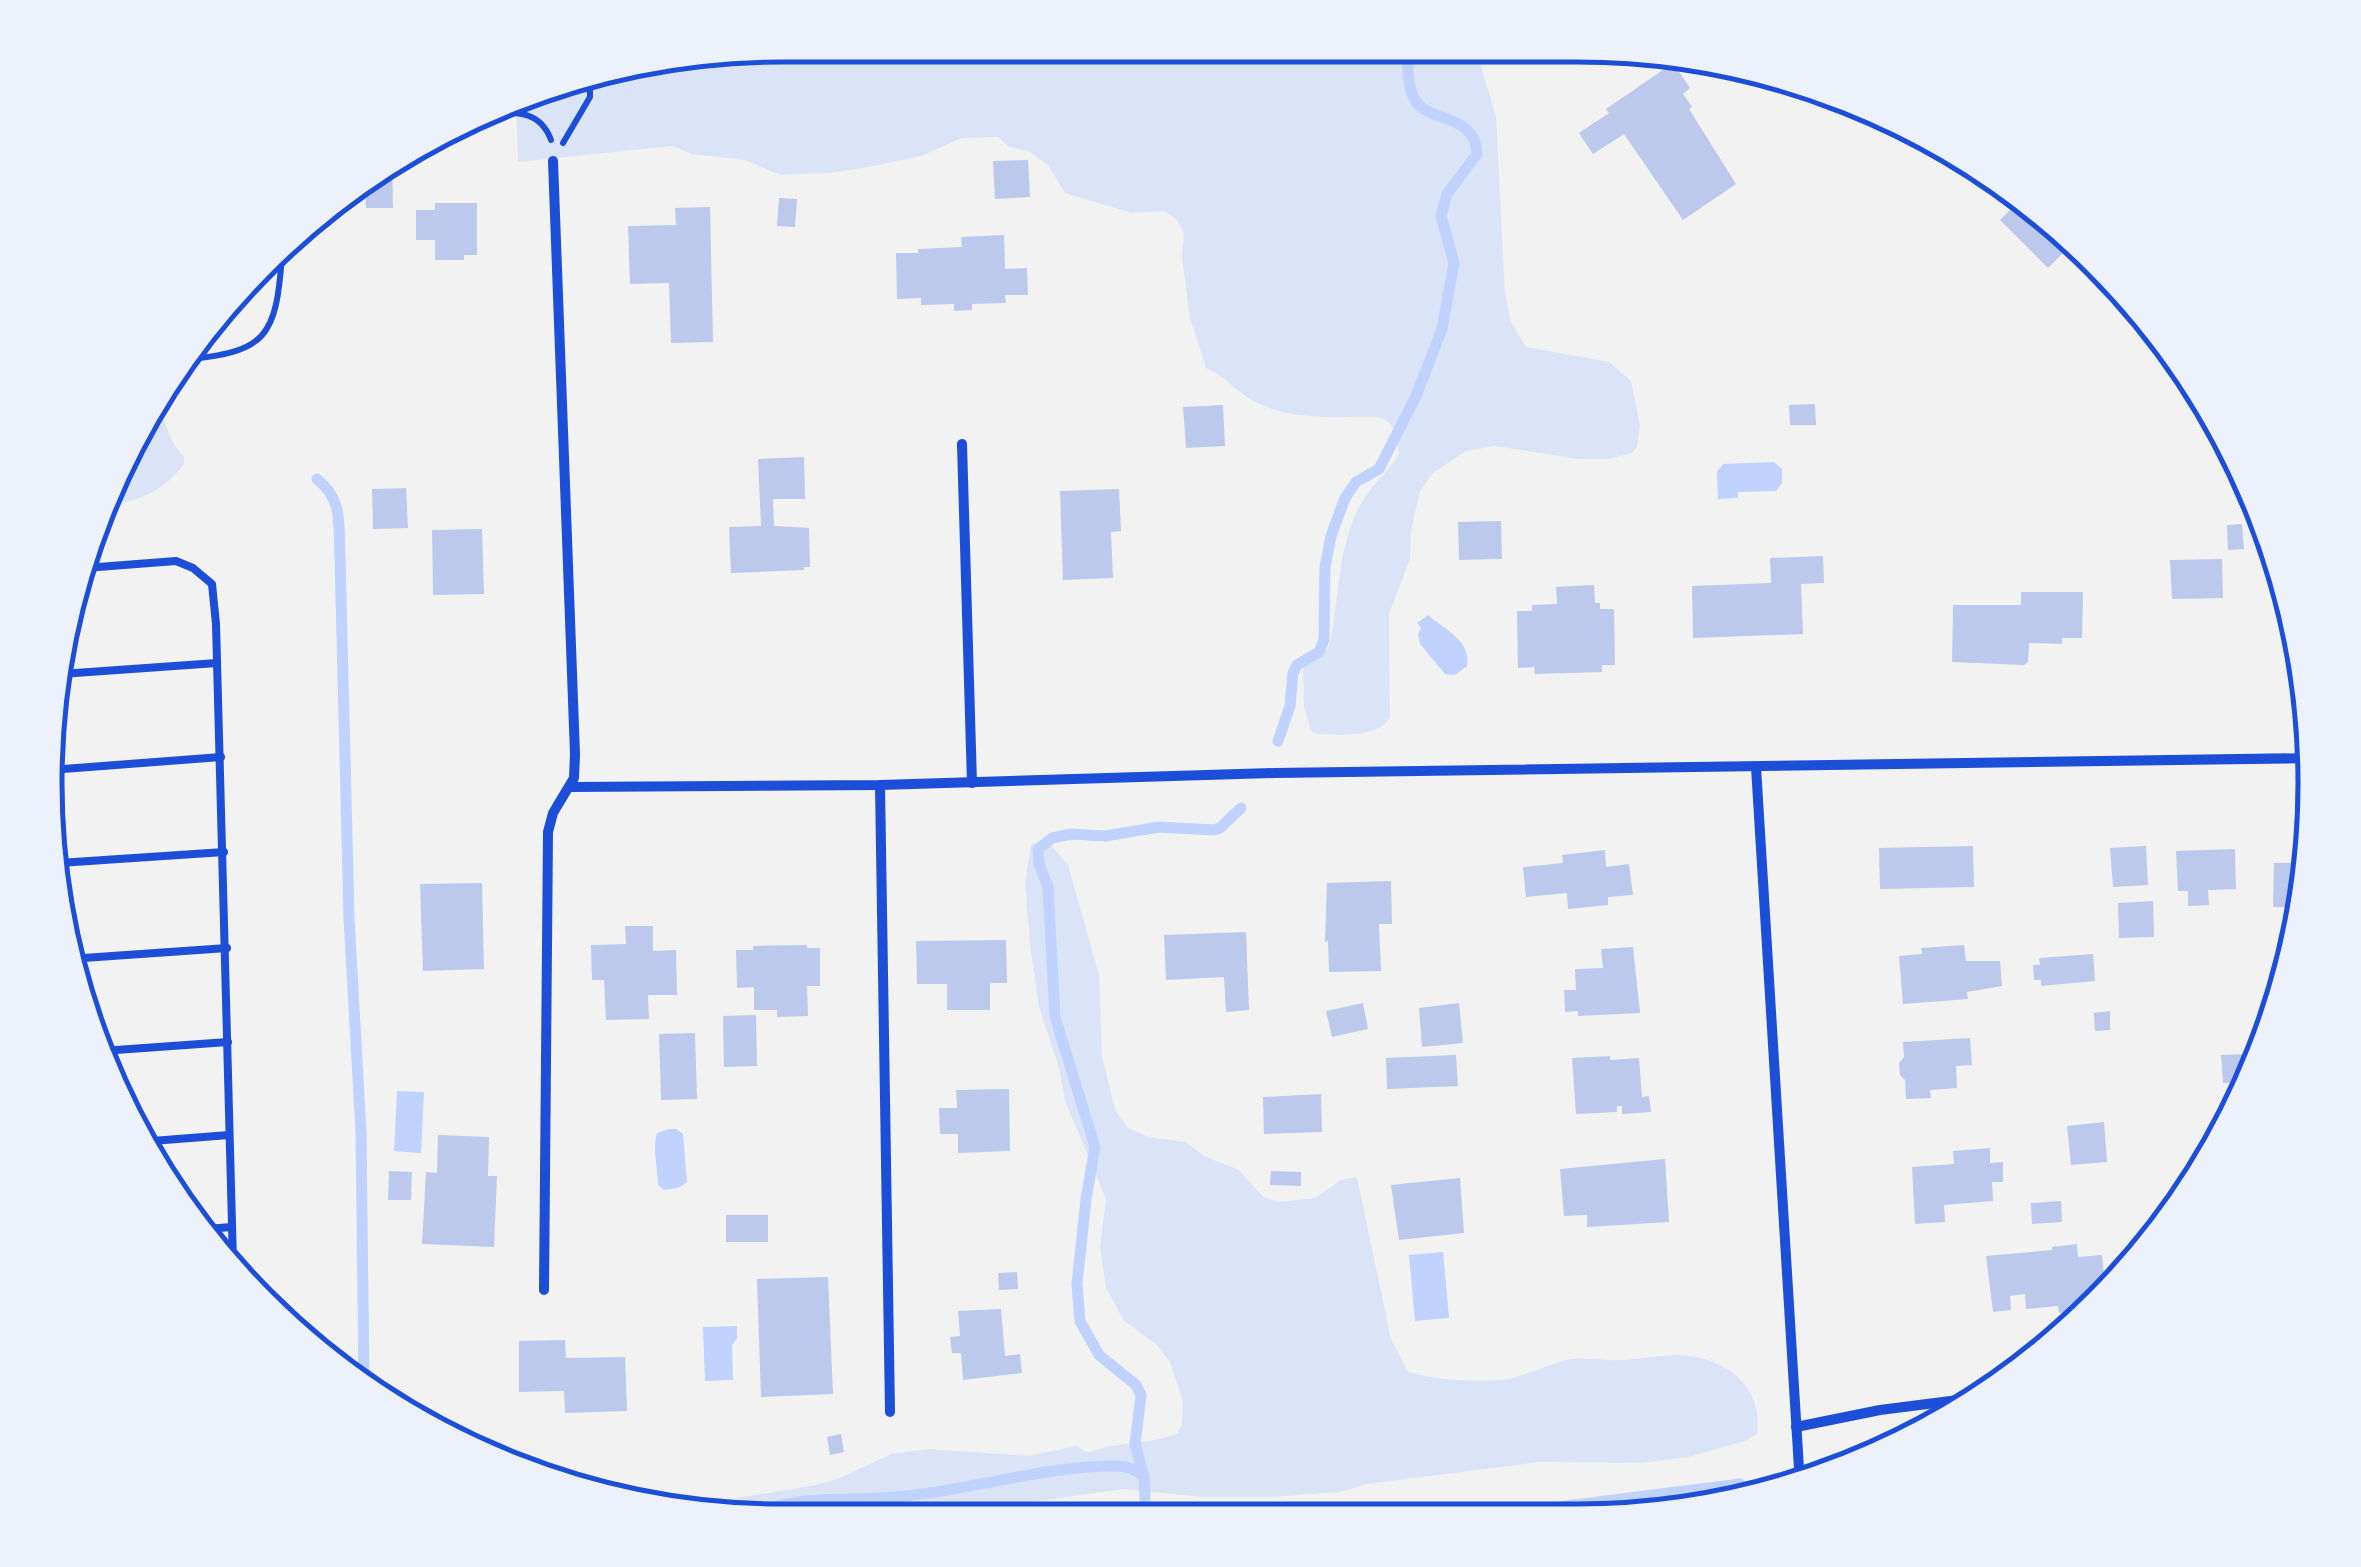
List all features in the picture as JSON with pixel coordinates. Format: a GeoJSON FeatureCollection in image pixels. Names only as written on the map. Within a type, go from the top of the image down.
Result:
{"type":"FeatureCollection","features":[{"type":"Feature","properties":{"kind":"street"},"geometry":{"type":"LineString","coordinates":[[544,1290],[548,832],[553,813],[574,778],[553,161]]}},
{"type":"Feature","properties":{"kind":"street"},"geometry":{"type":"LineString","coordinates":[[962,444],[972,783]]}},
{"type":"Feature","properties":{"kind":"street"},"geometry":{"type":"LineString","coordinates":[[570,787],[880,785],[1294,773],[2297,758]]}},
{"type":"Feature","properties":{"kind":"street"},"geometry":{"type":"LineString","coordinates":[[1756,768],[1799,1469]]}},
{"type":"Feature","properties":{"kind":"street"},"geometry":{"type":"LineString","coordinates":[[880,785],[890,1412]]}},
{"type":"Feature","properties":{"kind":"street"},"geometry":{"type":"LineString","coordinates":[[1796,1427],[1880,1410],[1948,1402]]}},
{"type":"Feature","properties":{"kind":"lane"},"geometry":{"type":"LineString","coordinates":[[96,567],[176,561],[193,568],[212,584],[227,948],[233,1249]]}},
{"type":"Feature","properties":{"kind":"lane"},"geometry":{"type":"LineString","coordinates":[[71,673],[217,662]]}},
{"type":"Feature","properties":{"kind":"lane"},"geometry":{"type":"LineString","coordinates":[[63,769],[221,757]]}},
{"type":"Feature","properties":{"kind":"lane"},"geometry":{"type":"LineString","coordinates":[[67,862],[224,852]]}},
{"type":"Feature","properties":{"kind":"lane"},"geometry":{"type":"LineString","coordinates":[[84,958],[227,948]]}},
{"type":"Feature","properties":{"kind":"lane"},"geometry":{"type":"LineString","coordinates":[[114,1050],[228,1042]]}},
{"type":"Feature","properties":{"kind":"lane"},"geometry":{"type":"LineString","coordinates":[[157,1141],[228,1135]]}},
{"type":"Feature","properties":{"kind":"lane"},"geometry":{"type":"LineString","coordinates":[[216,1228],[232,1227]]}},
{"type":"Feature","properties":{"kind":"path"},"geometry":{"type":"LineString","coordinates":[[553,161],[590,98],[590,89]]}},
{"type":"Feature","properties":{"kind":"path"},"geometry":{"type":"LineString","coordinates":[[521,112],[534,117],[550,134],[553,161]]}},
{"type":"Feature","properties":{"kind":"path"},"geometry":{"type":"LineString","coordinates":[[202,358],[231,355],[264,333],[277,306],[281,267]]}},
{"type":"Feature","properties":{"kind":"shaded area"},"geometry":{"type":"Polygon","coordinates":[[[1480,62],[1496,116],[1505,294],[1511,322],[1526,347],[1609,362],[1631,381],[1640,426],[1637,447],[1632,453],[1609,459],[1578,459],[1495,446],[1466,451],[1433,473],[1420,491],[1411,531],[1410,559],[1389,614],[1390,718],[1376,729],[1357,734],[1318,734],[1311,731],[1304,708],[1303,666],[1327,650],[1330,643],[1349,531],[1365,497],[1399,454],[1396,437],[1389,423],[1379,417],[1314,416],[1267,407],[1206,368],[1190,318],[1182,257],[1184,233],[1176,219],[1164,211],[1132,213],[1065,193],[1048,165],[998,137],[962,138],[921,156],[830,173],[780,175],[745,160],[692,154],[672,146],[518,162],[516,114],[643,76],[736,64],[1480,62]]]}},
{"type":"Feature","properties":{"kind":"shaded area"},"geometry":{"type":"Polygon","coordinates":[[[162,418],[184,456],[184,464],[167,482],[120,502],[162,418]]]}},
{"type":"Feature","properties":{"kind":"shaded area"},"geometry":{"type":"Polygon","coordinates":[[[1045,838],[1068,865],[1099,975],[1102,1057],[1115,1110],[1128,1128],[1149,1137],[1186,1142],[1204,1156],[1239,1170],[1263,1197],[1278,1202],[1315,1198],[1341,1180],[1357,1177],[1391,1339],[1408,1372],[1454,1380],[1500,1380],[1574,1359],[1692,1356],[1723,1367],[1747,1387],[1754,1401],[1757,1434],[1688,1457],[1642,1463],[1539,1462],[1367,1484],[1339,1492],[1272,1497],[1202,1497],[1123,1489],[1018,1504],[719,1501],[815,1485],[891,1454],[928,1449],[1029,1456],[1076,1446],[1089,1453],[1178,1433],[1183,1402],[1170,1362],[1156,1344],[1124,1321],[1106,1288],[1100,1247],[1106,1199],[1065,1101],[1059,1067],[1039,1007],[1025,884],[1031,845],[1045,838]]]}},
{"type":"Feature","properties":{"kind":"water"},"geometry":{"type":"Polygon","coordinates":[[[1774,462],[1782,469],[1782,483],[1776,491],[1738,492],[1738,498],[1718,499],[1717,472],[1723,464],[1774,462]]]}},
{"type":"Feature","properties":{"kind":"water"},"geometry":{"type":"Polygon","coordinates":[[[1428,615],[1465,649],[1467,666],[1455,675],[1445,674],[1420,644],[1421,628],[1417,623],[1428,615]]]}},
{"type":"Feature","properties":{"kind":"water"},"geometry":{"type":"Polygon","coordinates":[[[397,1091],[424,1092],[421,1153],[394,1151],[397,1091]]]}},
{"type":"Feature","properties":{"kind":"water"},"geometry":{"type":"Polygon","coordinates":[[[669,1129],[683,1134],[687,1182],[664,1190],[658,1185],[655,1145],[657,1133],[669,1129]]]}},
{"type":"Feature","properties":{"kind":"water"},"geometry":{"type":"Polygon","coordinates":[[[1443,1252],[1449,1318],[1415,1321],[1409,1255],[1443,1252]]]}},
{"type":"Feature","properties":{"kind":"water"},"geometry":{"type":"Polygon","coordinates":[[[737,1326],[737,1338],[732,1345],[733,1380],[705,1381],[703,1327],[737,1326]]]}},
{"type":"Feature","properties":{"kind":"building"},"geometry":{"type":"Polygon","coordinates":[[[1665,68],[1678,70],[1690,88],[1683,94],[1692,107],[1689,109],[1736,184],[1683,220],[1624,134],[1593,154],[1579,133],[1609,113],[1606,109],[1665,68]]]}},
{"type":"Feature","properties":{"kind":"building"},"geometry":{"type":"Polygon","coordinates":[[[1028,160],[1030,197],[995,199],[993,161],[1028,160]]]}},
{"type":"Feature","properties":{"kind":"building"},"geometry":{"type":"Polygon","coordinates":[[[392,178],[393,208],[366,208],[366,196],[392,178]]]}},
{"type":"Feature","properties":{"kind":"building"},"geometry":{"type":"Polygon","coordinates":[[[779,198],[797,199],[795,227],[777,226],[779,198]]]}},
{"type":"Feature","properties":{"kind":"building"},"geometry":{"type":"Polygon","coordinates":[[[435,203],[477,203],[477,255],[464,255],[464,260],[435,260],[435,240],[416,240],[416,210],[435,210],[435,203]]]}},
{"type":"Feature","properties":{"kind":"building"},"geometry":{"type":"Polygon","coordinates":[[[710,207],[713,342],[671,343],[669,283],[630,284],[628,226],[676,225],[675,208],[710,207]]]}},
{"type":"Feature","properties":{"kind":"building"},"geometry":{"type":"Polygon","coordinates":[[[2012,208],[2064,252],[2048,268],[2000,220],[2012,208]]]}},
{"type":"Feature","properties":{"kind":"building"},"geometry":{"type":"Polygon","coordinates":[[[1004,235],[1005,269],[1027,268],[1028,295],[1005,295],[1006,303],[972,304],[972,310],[954,311],[954,304],[921,305],[921,298],[897,299],[896,253],[962,247],[961,237],[1004,235]]]}},
{"type":"Feature","properties":{"kind":"building"},"geometry":{"type":"Polygon","coordinates":[[[1815,404],[1816,425],[1790,425],[1789,405],[1815,404]]]}},
{"type":"Feature","properties":{"kind":"building"},"geometry":{"type":"Polygon","coordinates":[[[1223,405],[1225,446],[1186,448],[1183,407],[1223,405]]]}},
{"type":"Feature","properties":{"kind":"building"},"geometry":{"type":"Polygon","coordinates":[[[804,457],[805,499],[773,499],[774,526],[809,528],[810,567],[731,573],[729,527],[761,526],[758,459],[804,457]]]}},
{"type":"Feature","properties":{"kind":"building"},"geometry":{"type":"Polygon","coordinates":[[[406,488],[408,528],[373,529],[372,489],[406,488]]]}},
{"type":"Feature","properties":{"kind":"building"},"geometry":{"type":"Polygon","coordinates":[[[1119,489],[1121,531],[1111,532],[1113,578],[1063,580],[1060,491],[1119,489]]]}},
{"type":"Feature","properties":{"kind":"building"},"geometry":{"type":"Polygon","coordinates":[[[1501,521],[1502,559],[1459,560],[1458,522],[1501,521]]]}},
{"type":"Feature","properties":{"kind":"building"},"geometry":{"type":"Polygon","coordinates":[[[2242,524],[2244,549],[2228,550],[2227,525],[2242,524]]]}},
{"type":"Feature","properties":{"kind":"building"},"geometry":{"type":"Polygon","coordinates":[[[482,529],[484,594],[433,595],[432,530],[482,529]]]}},
{"type":"Feature","properties":{"kind":"building"},"geometry":{"type":"Polygon","coordinates":[[[1823,556],[1824,583],[1801,584],[1803,634],[1693,638],[1692,586],[1771,583],[1770,558],[1823,556]]]}},
{"type":"Feature","properties":{"kind":"building"},"geometry":{"type":"Polygon","coordinates":[[[2222,559],[2223,598],[2172,599],[2170,560],[2222,559]]]}},
{"type":"Feature","properties":{"kind":"building"},"geometry":{"type":"Polygon","coordinates":[[[1594,585],[1595,603],[1600,603],[1600,609],[1614,609],[1615,665],[1602,665],[1602,672],[1535,674],[1534,667],[1518,668],[1517,611],[1532,611],[1532,605],[1557,604],[1556,587],[1594,585]]]}},
{"type":"Feature","properties":{"kind":"building"},"geometry":{"type":"Polygon","coordinates":[[[2021,592],[2083,592],[2082,638],[2062,638],[2062,644],[2029,643],[2028,662],[2024,665],[1952,662],[1953,605],[2021,605],[2021,592]]]}},
{"type":"Feature","properties":{"kind":"building"},"geometry":{"type":"Polygon","coordinates":[[[1973,846],[1974,887],[1880,889],[1879,848],[1973,846]]]}},
{"type":"Feature","properties":{"kind":"building"},"geometry":{"type":"Polygon","coordinates":[[[2146,846],[2148,885],[2113,887],[2110,848],[2146,846]]]}},
{"type":"Feature","properties":{"kind":"building"},"geometry":{"type":"Polygon","coordinates":[[[2235,849],[2236,889],[2208,890],[2209,905],[2188,906],[2188,891],[2178,891],[2176,851],[2235,849]]]}},
{"type":"Feature","properties":{"kind":"building"},"geometry":{"type":"Polygon","coordinates":[[[1605,850],[1606,867],[1629,864],[1633,895],[1608,897],[1608,905],[1568,909],[1567,893],[1526,897],[1523,867],[1563,863],[1562,855],[1605,850]]]}},
{"type":"Feature","properties":{"kind":"building"},"geometry":{"type":"Polygon","coordinates":[[[2294,855],[2288,907],[2273,907],[2274,863],[2293,863],[2294,855]]]}},
{"type":"Feature","properties":{"kind":"building"},"geometry":{"type":"Polygon","coordinates":[[[1391,881],[1392,924],[1379,924],[1381,971],[1329,972],[1328,941],[1325,942],[1327,883],[1391,881]]]}},
{"type":"Feature","properties":{"kind":"building"},"geometry":{"type":"Polygon","coordinates":[[[482,883],[484,969],[423,971],[420,884],[482,883]]]}},
{"type":"Feature","properties":{"kind":"building"},"geometry":{"type":"Polygon","coordinates":[[[2153,901],[2154,937],[2119,938],[2118,903],[2153,901]]]}},
{"type":"Feature","properties":{"kind":"building"},"geometry":{"type":"Polygon","coordinates":[[[625,926],[653,926],[653,951],[676,950],[677,995],[648,995],[649,1019],[606,1020],[604,980],[592,980],[591,945],[626,944],[625,926]]]}},
{"type":"Feature","properties":{"kind":"building"},"geometry":{"type":"Polygon","coordinates":[[[1246,932],[1249,1010],[1226,1012],[1224,977],[1166,980],[1164,935],[1246,932]]]}},
{"type":"Feature","properties":{"kind":"building"},"geometry":{"type":"Polygon","coordinates":[[[1006,940],[1007,983],[990,983],[990,1010],[947,1010],[947,984],[917,984],[916,941],[1006,940]]]}},
{"type":"Feature","properties":{"kind":"building"},"geometry":{"type":"Polygon","coordinates":[[[807,945],[820,948],[820,986],[807,986],[808,1016],[777,1017],[777,1010],[754,1010],[754,987],[737,988],[736,950],[807,945]]]}},
{"type":"Feature","properties":{"kind":"building"},"geometry":{"type":"Polygon","coordinates":[[[1964,945],[1966,961],[2000,961],[2002,986],[1967,992],[1968,999],[1903,1004],[1899,956],[1922,954],[1921,948],[1964,945]]]}},
{"type":"Feature","properties":{"kind":"building"},"geometry":{"type":"Polygon","coordinates":[[[1633,947],[1640,1013],[1578,1016],[1578,1011],[1565,1012],[1564,990],[1576,990],[1575,969],[1603,968],[1601,949],[1633,947]]]}},
{"type":"Feature","properties":{"kind":"building"},"geometry":{"type":"Polygon","coordinates":[[[2093,954],[2095,981],[2041,986],[2041,980],[2034,980],[2033,965],[2040,965],[2039,958],[2093,954]]]}},
{"type":"Feature","properties":{"kind":"building"},"geometry":{"type":"Polygon","coordinates":[[[1363,1003],[1368,1029],[1332,1037],[1326,1011],[1363,1003]]]}},
{"type":"Feature","properties":{"kind":"building"},"geometry":{"type":"Polygon","coordinates":[[[1459,1003],[1463,1043],[1422,1047],[1419,1008],[1459,1003]]]}},
{"type":"Feature","properties":{"kind":"building"},"geometry":{"type":"Polygon","coordinates":[[[2110,1011],[2110,1030],[2095,1031],[2094,1013],[2110,1011]]]}},
{"type":"Feature","properties":{"kind":"building"},"geometry":{"type":"Polygon","coordinates":[[[756,1015],[757,1066],[724,1067],[723,1016],[756,1015]]]}},
{"type":"Feature","properties":{"kind":"building"},"geometry":{"type":"Polygon","coordinates":[[[695,1033],[697,1099],[661,1100],[659,1034],[695,1033]]]}},
{"type":"Feature","properties":{"kind":"building"},"geometry":{"type":"Polygon","coordinates":[[[1970,1038],[1972,1065],[1956,1066],[1957,1088],[1930,1090],[1931,1098],[1906,1099],[1899,1063],[1904,1057],[1903,1042],[1970,1038]]]}},
{"type":"Feature","properties":{"kind":"building"},"geometry":{"type":"Polygon","coordinates":[[[2243,1054],[2233,1083],[2223,1083],[2221,1055],[2243,1054]]]}},
{"type":"Feature","properties":{"kind":"building"},"geometry":{"type":"Polygon","coordinates":[[[1456,1055],[1458,1086],[1387,1089],[1386,1058],[1456,1055]]]}},
{"type":"Feature","properties":{"kind":"building"},"geometry":{"type":"Polygon","coordinates":[[[1610,1056],[1610,1060],[1639,1058],[1642,1097],[1649,1096],[1651,1112],[1622,1114],[1622,1106],[1617,1106],[1617,1112],[1576,1114],[1572,1058],[1610,1056]]]}},
{"type":"Feature","properties":{"kind":"building"},"geometry":{"type":"Polygon","coordinates":[[[1009,1089],[1010,1151],[958,1153],[958,1134],[940,1134],[939,1108],[957,1108],[956,1090],[1009,1089]]]}},
{"type":"Feature","properties":{"kind":"building"},"geometry":{"type":"Polygon","coordinates":[[[1321,1094],[1322,1132],[1264,1134],[1263,1097],[1321,1094]]]}},
{"type":"Feature","properties":{"kind":"building"},"geometry":{"type":"Polygon","coordinates":[[[2104,1122],[2107,1162],[2071,1165],[2067,1126],[2104,1122]]]}},
{"type":"Feature","properties":{"kind":"building"},"geometry":{"type":"Polygon","coordinates":[[[438,1135],[489,1137],[488,1176],[497,1176],[494,1247],[422,1244],[426,1172],[437,1173],[438,1135]]]}},
{"type":"Feature","properties":{"kind":"building"},"geometry":{"type":"Polygon","coordinates":[[[1990,1148],[1990,1163],[2003,1162],[2003,1182],[1992,1182],[1993,1201],[1944,1205],[1945,1222],[1915,1224],[1912,1167],[1954,1164],[1953,1151],[1990,1148]]]}},
{"type":"Feature","properties":{"kind":"building"},"geometry":{"type":"Polygon","coordinates":[[[1665,1159],[1669,1222],[1587,1227],[1587,1215],[1564,1216],[1560,1169],[1665,1159]]]}},
{"type":"Feature","properties":{"kind":"building"},"geometry":{"type":"Polygon","coordinates":[[[389,1171],[412,1172],[411,1200],[388,1200],[389,1171]]]}},
{"type":"Feature","properties":{"kind":"building"},"geometry":{"type":"Polygon","coordinates":[[[1271,1171],[1301,1172],[1301,1186],[1270,1185],[1271,1171]]]}},
{"type":"Feature","properties":{"kind":"building"},"geometry":{"type":"Polygon","coordinates":[[[1460,1178],[1464,1233],[1399,1240],[1391,1185],[1460,1178]]]}},
{"type":"Feature","properties":{"kind":"building"},"geometry":{"type":"Polygon","coordinates":[[[2061,1201],[2062,1222],[2032,1224],[2031,1203],[2061,1201]]]}},
{"type":"Feature","properties":{"kind":"building"},"geometry":{"type":"Polygon","coordinates":[[[726,1215],[768,1215],[768,1242],[726,1242],[726,1215]]]}},
{"type":"Feature","properties":{"kind":"building"},"geometry":{"type":"Polygon","coordinates":[[[2077,1244],[2078,1257],[2102,1255],[2104,1275],[2067,1312],[2059,1313],[2058,1306],[2026,1309],[2025,1294],[2010,1296],[2011,1310],[1993,1312],[1986,1256],[2077,1244]]]}},
{"type":"Feature","properties":{"kind":"building"},"geometry":{"type":"Polygon","coordinates":[[[1017,1272],[1018,1289],[999,1290],[998,1273],[1017,1272]]]}},
{"type":"Feature","properties":{"kind":"building"},"geometry":{"type":"Polygon","coordinates":[[[828,1277],[833,1394],[761,1397],[757,1279],[828,1277]]]}},
{"type":"Feature","properties":{"kind":"building"},"geometry":{"type":"Polygon","coordinates":[[[1001,1309],[1005,1356],[1020,1354],[1022,1373],[963,1380],[961,1353],[952,1353],[950,1337],[960,1336],[958,1311],[1001,1309]]]}},
{"type":"Feature","properties":{"kind":"building"},"geometry":{"type":"Polygon","coordinates":[[[565,1340],[566,1358],[625,1357],[627,1411],[565,1413],[564,1391],[519,1392],[519,1341],[565,1340]]]}},
{"type":"Feature","properties":{"kind":"building"},"geometry":{"type":"Polygon","coordinates":[[[841,1434],[844,1452],[830,1455],[827,1437],[841,1434]]]}},
{"type":"Feature","properties":{"kind":"waterway"},"geometry":{"type":"LineString","coordinates":[[1278,741],[1290,706],[1293,673],[1297,665],[1319,652],[1324,640],[1325,567],[1345,498],[1356,482],[1379,469],[1416,396],[1442,329],[1454,263],[1441,216],[1447,194],[1477,154],[1468,131],[1420,106],[1409,81],[1408,62]]}},
{"type":"Feature","properties":{"kind":"waterway"},"geometry":{"type":"LineString","coordinates":[[317,479],[332,496],[339,524],[349,918],[361,1132],[364,1369]]}},
{"type":"Feature","properties":{"kind":"waterway"},"geometry":{"type":"LineString","coordinates":[[1145,1504],[1144,1477],[1135,1444],[1141,1395],[1136,1385],[1099,1355],[1080,1321],[1077,1284],[1095,1147],[1055,1017],[1048,887],[1038,849],[1052,838],[1071,834],[1105,836],[1159,827],[1213,830],[1241,808]]}},
{"type":"Feature","properties":{"kind":"waterway"},"geometry":{"type":"LineString","coordinates":[[783,1504],[923,1494],[1088,1467],[1123,1467],[1144,1476]]}},
{"type":"Feature","properties":{"kind":"waterway"},"geometry":{"type":"LineString","coordinates":[[1583,1504],[1740,1484]]}}]}
